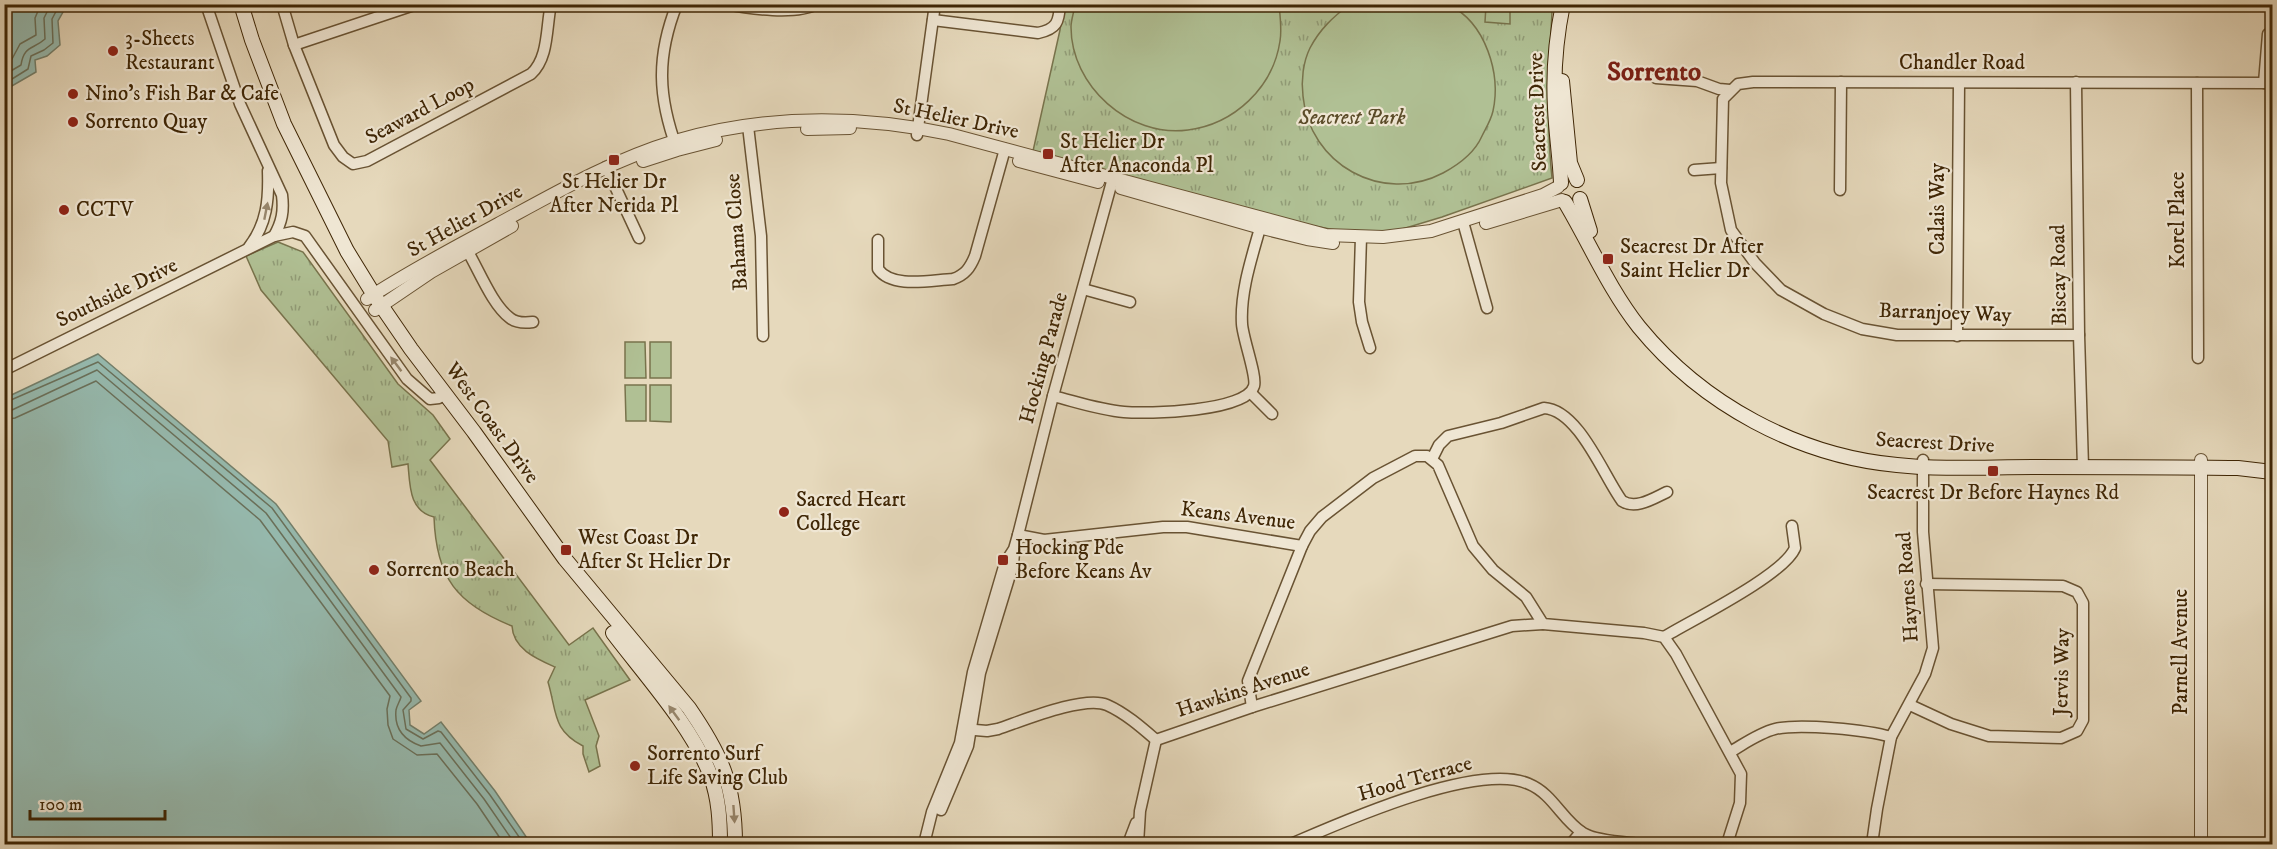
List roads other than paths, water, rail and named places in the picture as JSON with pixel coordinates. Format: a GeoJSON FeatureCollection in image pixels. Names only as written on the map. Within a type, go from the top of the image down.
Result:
{"type":"FeatureCollection","features":[{"type":"Feature","properties":{"kind":"main road","name":"West Coast Drive"},"geometry":{"type":"LineString","coordinates":[[234,4],[256,71],[281,132],[338,251],[439,398],[696,744],[715,789],[720,821],[720,844]]}},
{"type":"Feature","properties":{"kind":"main road","name":"West Coast Drive"},"geometry":{"type":"LineString","coordinates":[[242,4],[252,40],[284,124],[374,302],[565,559],[689,708],[704,730],[722,765],[731,792],[735,844]]}},
{"type":"Feature","properties":{"kind":"main road","name":"Seacrest Drive"},"geometry":{"type":"LineString","coordinates":[[1563,4],[1557,43],[1554,91],[1562,193],[1612,287],[1639,326],[1682,371],[1733,409],[1768,428],[1814,447],[1871,461],[2201,464],[2241,461],[2272,464]]}},
{"type":"Feature","properties":{"kind":"main road","name":"Seacrest Drive"},"geometry":{"type":"LineString","coordinates":[[1571,4],[1564,45],[1562,78],[1570,163],[1577,180]]}},
{"type":"Feature","properties":{"kind":"main road"},"geometry":{"type":"LineString","coordinates":[[1567,179],[1577,180],[1583,191],[1580,199],[1573,203],[1562,193],[1567,179]]}},
{"type":"Feature","properties":{"kind":"main road","name":"Seacrest Drive"},"geometry":{"type":"LineString","coordinates":[[1580,199],[1590,232],[1630,301],[1671,351],[1715,389],[1755,413],[1819,441],[1923,463]]}},
{"type":"Feature","properties":{"kind":"main road","name":"Seacrest Drive"},"geometry":{"type":"LineString","coordinates":[[2201,464],[2272,472]]}},
{"type":"Feature","properties":{"kind":"street"},"geometry":{"type":"LineString","coordinates":[[206,4],[235,90],[282,195],[284,209],[281,224],[274,236]]}},
{"type":"Feature","properties":{"kind":"street","name":"Seaward Loop"},"geometry":{"type":"LineString","coordinates":[[282,4],[294,45],[334,145],[347,161],[353,164],[360,164],[531,74],[541,59],[551,4]]}},
{"type":"Feature","properties":{"kind":"street"},"geometry":{"type":"LineString","coordinates":[[294,45],[417,4]]}},
{"type":"Feature","properties":{"kind":"street"},"geometry":{"type":"LineString","coordinates":[[676,146],[665,112],[661,76],[666,36],[677,4]]}},
{"type":"Feature","properties":{"kind":"street"},"geometry":{"type":"LineString","coordinates":[[727,4],[802,10],[816,4]]}},
{"type":"Feature","properties":{"kind":"street"},"geometry":{"type":"LineString","coordinates":[[918,131],[935,4]]}},
{"type":"Feature","properties":{"kind":"street"},"geometry":{"type":"LineString","coordinates":[[933,20],[1038,33],[1051,29],[1056,24],[1059,20],[1060,4]]}},
{"type":"Feature","properties":{"kind":"street"},"geometry":{"type":"LineString","coordinates":[[2268,34],[2268,83]]}},
{"type":"Feature","properties":{"kind":"street"},"geometry":{"type":"LineString","coordinates":[[1656,78],[1697,81],[1719,89],[1730,90]]}},
{"type":"Feature","properties":{"kind":"street","name":"Chandler Road"},"geometry":{"type":"LineString","coordinates":[[1730,90],[1738,84],[1753,82],[2268,83]]}},
{"type":"Feature","properties":{"kind":"street"},"geometry":{"type":"LineString","coordinates":[[1840,190],[1841,82]]}},
{"type":"Feature","properties":{"kind":"street","name":"Biscay Road"},"geometry":{"type":"LineString","coordinates":[[2076,82],[2083,463]]}},
{"type":"Feature","properties":{"kind":"street","name":"Calais Way"},"geometry":{"type":"LineString","coordinates":[[1957,336],[1959,83]]}},
{"type":"Feature","properties":{"kind":"street","name":"Korel Place"},"geometry":{"type":"LineString","coordinates":[[2197,83],[2198,358]]}},
{"type":"Feature","properties":{"kind":"street","name":"Barranjoey Way"},"geometry":{"type":"LineString","coordinates":[[1730,90],[1721,105],[1721,168],[1724,205],[1731,230],[1755,263],[1781,290],[1824,314],[1862,329],[1897,335],[2079,335]]}},
{"type":"Feature","properties":{"kind":"street","name":"St Helier Drive"},"geometry":{"type":"LineString","coordinates":[[374,302],[466,247],[608,171],[676,146],[748,130],[830,120],[918,131],[1262,223],[1361,241],[1464,226],[1562,193]]}},
{"type":"Feature","properties":{"kind":"street","name":"Bahama Close"},"geometry":{"type":"LineString","coordinates":[[748,130],[760,236],[763,336]]}},
{"type":"Feature","properties":{"kind":"street"},"geometry":{"type":"LineString","coordinates":[[878,240],[878,268],[886,277],[900,281],[960,277],[968,270],[975,256],[1004,153]]}},
{"type":"Feature","properties":{"kind":"street"},"geometry":{"type":"LineString","coordinates":[[247,249],[261,230],[266,214],[268,167]]}},
{"type":"Feature","properties":{"kind":"street"},"geometry":{"type":"LineString","coordinates":[[1694,170],[1721,168]]}},
{"type":"Feature","properties":{"kind":"street"},"geometry":{"type":"LineString","coordinates":[[608,171],[639,238]]}},
{"type":"Feature","properties":{"kind":"street","name":"Hocking Parade"},"geometry":{"type":"LineString","coordinates":[[932,844],[940,812],[968,746],[967,729],[976,663],[1005,563],[1014,549],[1018,535],[1053,396],[1112,182]]}},
{"type":"Feature","properties":{"kind":"street"},"geometry":{"type":"LineString","coordinates":[[1053,396],[1126,412],[1207,408],[1229,403],[1251,393],[1254,387],[1254,373],[1244,342],[1242,312],[1246,280],[1262,223]]}},
{"type":"Feature","properties":{"kind":"street"},"geometry":{"type":"LineString","coordinates":[[1464,226],[1487,308]]}},
{"type":"Feature","properties":{"kind":"street"},"geometry":{"type":"LineString","coordinates":[[274,236],[293,232],[305,236],[407,379],[430,399],[439,398]]}},
{"type":"Feature","properties":{"kind":"street","name":"Southside Drive"},"geometry":{"type":"LineString","coordinates":[[4,370],[274,236]]}},
{"type":"Feature","properties":{"kind":"street"},"geometry":{"type":"LineString","coordinates":[[1361,241],[1360,313],[1370,348]]}},
{"type":"Feature","properties":{"kind":"street"},"geometry":{"type":"LineString","coordinates":[[466,247],[485,283],[509,318],[515,321],[533,322]]}},
{"type":"Feature","properties":{"kind":"street"},"geometry":{"type":"LineString","coordinates":[[1083,290],[1130,302]]}},
{"type":"Feature","properties":{"kind":"street"},"geometry":{"type":"LineString","coordinates":[[1251,393],[1272,414]]}},
{"type":"Feature","properties":{"kind":"street"},"geometry":{"type":"LineString","coordinates":[[1543,624],[1526,597],[1492,570],[1473,546],[1438,465],[1427,457],[1448,436],[1501,423],[1544,408],[1552,408],[1568,420],[1599,459],[1622,501],[1631,505],[1639,504],[1667,492]]}},
{"type":"Feature","properties":{"kind":"street","name":"Keans Avenue"},"geometry":{"type":"LineString","coordinates":[[1018,535],[1044,540],[1187,526],[1302,546],[1317,522],[1333,507],[1373,478],[1408,459],[1427,457]]}},
{"type":"Feature","properties":{"kind":"street","name":"Haynes Road"},"geometry":{"type":"LineString","coordinates":[[1872,844],[1891,737],[1910,705],[1929,663],[1933,648],[1926,584],[1923,463]]}},
{"type":"Feature","properties":{"kind":"street","name":"Parnell Avenue"},"geometry":{"type":"LineString","coordinates":[[2200,844],[2201,464]]}},
{"type":"Feature","properties":{"kind":"street"},"geometry":{"type":"LineString","coordinates":[[1727,844],[1742,791],[1741,774],[1676,654],[1664,637],[1755,583],[1784,562],[1794,548],[1795,539],[1792,526]]}},
{"type":"Feature","properties":{"kind":"street"},"geometry":{"type":"LineString","coordinates":[[1252,707],[1248,681],[1302,546]]}},
{"type":"Feature","properties":{"kind":"street","name":"Jervis Way"},"geometry":{"type":"LineString","coordinates":[[1910,705],[1951,724],[1989,736],[2061,738],[2077,731],[2083,720],[2083,603],[2077,592],[2063,586],[1926,584]]}},
{"type":"Feature","properties":{"kind":"street","name":"Hawkins Avenue"},"geometry":{"type":"LineString","coordinates":[[967,729],[998,729],[1074,705],[1095,702],[1105,704],[1127,716],[1156,740],[1252,707],[1512,626],[1543,624],[1644,633],[1664,637]]}},
{"type":"Feature","properties":{"kind":"street"},"geometry":{"type":"LineString","coordinates":[[1730,752],[1764,733],[1787,727],[1877,733],[1891,737]]}},
{"type":"Feature","properties":{"kind":"street","name":"Hocking Parade"},"geometry":{"type":"LineString","coordinates":[[924,844],[932,812],[967,729]]}},
{"type":"Feature","properties":{"kind":"street"},"geometry":{"type":"LineString","coordinates":[[1128,844],[1140,811],[1156,740]]}},
{"type":"Feature","properties":{"kind":"street","name":"Hood Terrace"},"geometry":{"type":"LineString","coordinates":[[1291,844],[1364,813],[1394,803],[1475,780],[1496,778],[1519,780],[1540,790],[1581,832]]}},
{"type":"Feature","properties":{"kind":"street"},"geometry":{"type":"LineString","coordinates":[[1138,844],[1140,811]]}},
{"type":"Feature","properties":{"kind":"street"},"geometry":{"type":"LineString","coordinates":[[1571,844],[1581,832],[1594,837],[1641,844]]}},
{"type":"Feature","properties":{"kind":"water"},"geometry":{"type":"Polygon","coordinates":[[[4,5],[67,5],[58,21],[60,45],[47,56],[35,60],[36,72],[5,90],[4,5]]]}},
{"type":"Feature","properties":{"kind":"water"},"geometry":{"type":"Polygon","coordinates":[[[98,354],[276,504],[421,701],[409,710],[410,725],[424,734],[441,722],[495,791],[531,844],[5,844],[5,398],[98,354]]]}},
{"type":"Feature","properties":{"kind":"place","name":"3-Sheets Restaurant"},"geometry":{"type":"Point","coordinates":[113,51]}},
{"type":"Feature","properties":{"kind":"place","name":"Nino's Fish Bar & Cafe"},"geometry":{"type":"Point","coordinates":[73,94]}},
{"type":"Feature","properties":{"kind":"place","name":"Sorrento Quay"},"geometry":{"type":"Point","coordinates":[73,122]}},
{"type":"Feature","properties":{"kind":"place","name":"St Helier Dr After Anaconda Pl"},"geometry":{"type":"Point","coordinates":[1048,154]}},
{"type":"Feature","properties":{"kind":"place","name":"St Helier Dr After Nerida Pl"},"geometry":{"type":"Point","coordinates":[614,160]}},
{"type":"Feature","properties":{"kind":"place","name":"CCTV"},"geometry":{"type":"Point","coordinates":[64,210]}},
{"type":"Feature","properties":{"kind":"place","name":"Seacrest Dr After Saint Helier Dr"},"geometry":{"type":"Point","coordinates":[1608,259]}},
{"type":"Feature","properties":{"kind":"place","name":"Seacrest Dr Before Haynes Rd"},"geometry":{"type":"Point","coordinates":[1993,471]}},
{"type":"Feature","properties":{"kind":"place","name":"Sacred Heart College"},"geometry":{"type":"Point","coordinates":[784,512]}},
{"type":"Feature","properties":{"kind":"place","name":"West Coast Dr After St Helier Dr"},"geometry":{"type":"Point","coordinates":[566,550]}},
{"type":"Feature","properties":{"kind":"place","name":"Hocking Pde Before Keans Av"},"geometry":{"type":"Point","coordinates":[1003,560]}},
{"type":"Feature","properties":{"kind":"place","name":"Sorrento Beach"},"geometry":{"type":"Point","coordinates":[374,570]}},
{"type":"Feature","properties":{"kind":"place","name":"Sorrento Surf Life Saving Club"},"geometry":{"type":"Point","coordinates":[635,766]}},
{"type":"Feature","properties":{"kind":"district","name":"Sorrento"},"geometry":{"type":"Point","coordinates":[1654,72]}},
{"type":"Feature","properties":{"kind":"park label","name":"Seacrest Park"},"geometry":{"type":"Point","coordinates":[1352,118]}}]}
